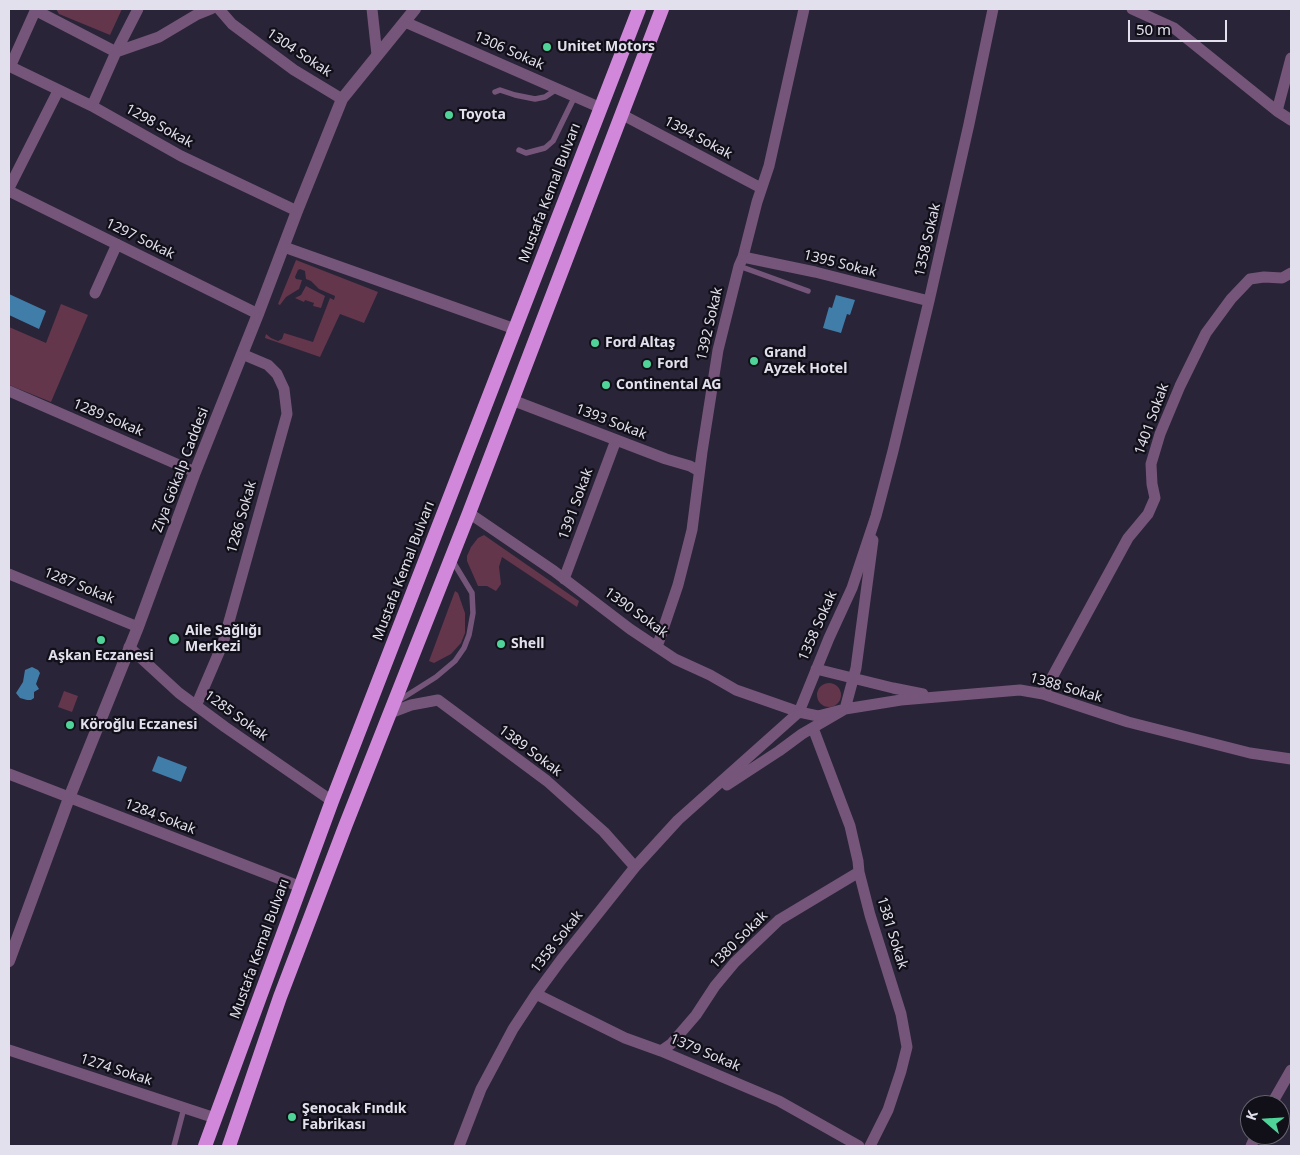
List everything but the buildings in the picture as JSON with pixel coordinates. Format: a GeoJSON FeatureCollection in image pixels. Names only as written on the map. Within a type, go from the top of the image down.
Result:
{"type":"FeatureCollection","features":[{"type":"Feature","properties":{"kind":"highway","name":"Mustafa Kemal Bulvarı"},"geometry":{"type":"LineString","coordinates":[[205,1146],[332,801],[639,9]]}},
{"type":"Feature","properties":{"kind":"highway"},"geometry":{"type":"LineString","coordinates":[[229,1146],[280,997],[469,513],[662,9]]}},
{"type":"Feature","properties":{"kind":"street"},"geometry":{"type":"LineString","coordinates":[[92,106],[138,9]]}},
{"type":"Feature","properties":{"kind":"street"},"geometry":{"type":"LineString","coordinates":[[10,66],[35,10],[116,52],[159,37],[196,15],[211,9]]}},
{"type":"Feature","properties":{"kind":"street","name":"1304 Sokak"},"geometry":{"type":"LineString","coordinates":[[219,9],[232,24],[294,70],[342,99]]}},
{"type":"Feature","properties":{"kind":"street"},"geometry":{"type":"LineString","coordinates":[[372,9],[377,55]]}},
{"type":"Feature","properties":{"kind":"street","name":"Ziya Gökalp Caddesi"},"geometry":{"type":"LineString","coordinates":[[9,961],[69,798],[138,627],[195,472],[342,99],[415,9]]}},
{"type":"Feature","properties":{"kind":"street","name":"1392 Sokak"},"geometry":{"type":"LineString","coordinates":[[657,647],[678,585],[692,530],[699,471],[718,350],[768,166],[804,9]]}},
{"type":"Feature","properties":{"kind":"street","name":"1358 Sokak"},"geometry":{"type":"LineString","coordinates":[[459,1146],[481,1089],[514,1029],[536,994],[561,960],[635,867],[678,820],[799,712],[852,588],[876,516],[970,124],[993,9]]}},
{"type":"Feature","properties":{"kind":"street"},"geometry":{"type":"LineString","coordinates":[[1137,10],[1180,32],[1276,111],[1291,120]]}},
{"type":"Feature","properties":{"kind":"street","name":"1306 Sokak"},"geometry":{"type":"LineString","coordinates":[[405,22],[601,108]]}},
{"type":"Feature","properties":{"kind":"street"},"geometry":{"type":"LineString","coordinates":[[1276,111],[1291,58]]}},
{"type":"Feature","properties":{"kind":"street","name":"1298 Sokak"},"geometry":{"type":"LineString","coordinates":[[10,66],[92,106],[181,156],[297,211]]}},
{"type":"Feature","properties":{"kind":"street"},"geometry":{"type":"LineString","coordinates":[[9,190],[58,90]]}},
{"type":"Feature","properties":{"kind":"street","name":"1394 Sokak"},"geometry":{"type":"LineString","coordinates":[[621,114],[761,188]]}},
{"type":"Feature","properties":{"kind":"street","name":"1297 Sokak"},"geometry":{"type":"LineString","coordinates":[[9,190],[258,314]]}},
{"type":"Feature","properties":{"kind":"street"},"geometry":{"type":"LineString","coordinates":[[95,293],[117,244]]}},
{"type":"Feature","properties":{"kind":"street"},"geometry":{"type":"LineString","coordinates":[[284,247],[515,329]]}},
{"type":"Feature","properties":{"kind":"street","name":"1395 Sokak"},"geometry":{"type":"LineString","coordinates":[[741,261],[815,272],[929,301]]}},
{"type":"Feature","properties":{"kind":"street","name":"1401 Sokak"},"geometry":{"type":"LineString","coordinates":[[1043,694],[1124,546],[1148,514],[1155,498],[1151,464],[1160,434],[1180,386],[1206,333],[1231,299],[1250,279],[1264,277],[1282,278],[1291,273]]}},
{"type":"Feature","properties":{"kind":"street","name":"1286 Sokak"},"geometry":{"type":"LineString","coordinates":[[196,706],[223,643],[287,414],[284,389],[277,374],[268,365],[242,354]]}},
{"type":"Feature","properties":{"kind":"street","name":"1289 Sokak"},"geometry":{"type":"LineString","coordinates":[[9,391],[195,472]]}},
{"type":"Feature","properties":{"kind":"street","name":"1393 Sokak"},"geometry":{"type":"LineString","coordinates":[[512,400],[699,471]]}},
{"type":"Feature","properties":{"kind":"street","name":"1391 Sokak"},"geometry":{"type":"LineString","coordinates":[[564,578],[616,440]]}},
{"type":"Feature","properties":{"kind":"street","name":"1390 Sokak"},"geometry":{"type":"LineString","coordinates":[[469,513],[564,578],[630,630],[676,659],[736,690],[799,712]]}},
{"type":"Feature","properties":{"kind":"street"},"geometry":{"type":"LineString","coordinates":[[700,802],[845,708],[854,678],[876,516]]}},
{"type":"Feature","properties":{"kind":"street","name":"1287 Sokak"},"geometry":{"type":"LineString","coordinates":[[9,574],[138,627]]}},
{"type":"Feature","properties":{"kind":"street","name":"1285 Sokak"},"geometry":{"type":"LineString","coordinates":[[130,647],[179,693],[196,706],[332,801]]}},
{"type":"Feature","properties":{"kind":"street"},"geometry":{"type":"LineString","coordinates":[[816,669],[893,688],[937,696]]}},
{"type":"Feature","properties":{"kind":"street","name":"1388 Sokak"},"geometry":{"type":"LineString","coordinates":[[799,712],[818,716],[845,708],[900,700],[1020,690],[1043,694],[1128,722],[1250,753],[1291,759]]}},
{"type":"Feature","properties":{"kind":"street","name":"1389 Sokak"},"geometry":{"type":"LineString","coordinates":[[392,708],[438,700],[547,781],[604,832],[635,867]]}},
{"type":"Feature","properties":{"kind":"street","name":"1381 Sokak"},"geometry":{"type":"LineString","coordinates":[[813,728],[850,826],[870,915],[901,1014],[906,1047],[901,1071],[888,1110],[870,1146]]}},
{"type":"Feature","properties":{"kind":"street","name":"1284 Sokak"},"geometry":{"type":"LineString","coordinates":[[9,774],[301,888]]}},
{"type":"Feature","properties":{"kind":"street","name":"1380 Sokak"},"geometry":{"type":"LineString","coordinates":[[661,1051],[671,1044],[696,1015],[715,986],[736,962],[779,920],[859,872]]}},
{"type":"Feature","properties":{"kind":"street","name":"1379 Sokak"},"geometry":{"type":"LineString","coordinates":[[536,994],[625,1038],[661,1051],[779,1101],[859,1146]]}},
{"type":"Feature","properties":{"kind":"street","name":"1274 Sokak"},"geometry":{"type":"LineString","coordinates":[[9,1050],[215,1118]]}},
{"type":"Feature","properties":{"kind":"street"},"geometry":{"type":"LineString","coordinates":[[1277,1095],[1291,1070]]}},
{"type":"Feature","properties":{"kind":"lane"},"geometry":{"type":"LineString","coordinates":[[495,92],[500,90],[535,99],[545,97],[557,89]]}},
{"type":"Feature","properties":{"kind":"lane"},"geometry":{"type":"LineString","coordinates":[[519,150],[526,153],[545,148],[553,141],[575,96]]}},
{"type":"Feature","properties":{"kind":"lane"},"geometry":{"type":"LineString","coordinates":[[741,261],[808,291]]}},
{"type":"Feature","properties":{"kind":"lane"},"geometry":{"type":"LineString","coordinates":[[392,708],[436,678],[455,661],[464,648],[469,635],[473,613],[472,593],[451,558]]}},
{"type":"Feature","properties":{"kind":"lane"},"geometry":{"type":"LineString","coordinates":[[174,1146],[184,1108]]}},
{"type":"Feature","properties":{"kind":"shaded area"},"geometry":{"type":"Polygon","coordinates":[[[56,9],[122,9],[110,35],[59,14],[56,9]]]}},
{"type":"Feature","properties":{"kind":"shaded area"},"geometry":{"type":"Polygon","coordinates":[[[296,260],[378,292],[364,323],[340,314],[320,357],[265,338],[266,334],[278,341],[282,339],[284,333],[313,342],[330,298],[334,300],[335,296],[319,289],[306,279],[305,271],[300,269],[295,277],[302,280],[299,289],[286,297],[280,305],[278,304],[296,260]]]}},
{"type":"Feature","properties":{"kind":"shaded area"},"geometry":{"type":"Polygon","coordinates":[[[306,286],[325,296],[321,308],[313,306],[314,303],[305,300],[304,302],[295,298],[301,295],[306,286]]]}},
{"type":"Feature","properties":{"kind":"shaded area"},"geometry":{"type":"Polygon","coordinates":[[[61,304],[88,315],[51,402],[9,385],[9,327],[46,343],[61,304]]]}},
{"type":"Feature","properties":{"kind":"shaded area"},"geometry":{"type":"Polygon","coordinates":[[[484,535],[579,601],[577,607],[502,557],[499,567],[501,584],[496,591],[487,586],[478,586],[467,561],[467,556],[478,538],[484,535]]]}},
{"type":"Feature","properties":{"kind":"shaded area"},"geometry":{"type":"Polygon","coordinates":[[[455,591],[458,593],[465,613],[465,633],[461,643],[451,654],[434,663],[429,661],[455,591]]]}},
{"type":"Feature","properties":{"kind":"shaded area"},"geometry":{"type":"Polygon","coordinates":[[[824,683],[834,683],[841,690],[841,700],[834,707],[824,707],[817,700],[817,690],[824,683]]]}},
{"type":"Feature","properties":{"kind":"shaded area"},"geometry":{"type":"Polygon","coordinates":[[[64,691],[78,696],[72,712],[58,707],[64,691]]]}},
{"type":"Feature","properties":{"kind":"water"},"geometry":{"type":"Polygon","coordinates":[[[9,294],[46,311],[39,329],[9,315],[9,294]]]}},
{"type":"Feature","properties":{"kind":"water"},"geometry":{"type":"Polygon","coordinates":[[[836,295],[855,300],[850,315],[847,314],[841,333],[823,328],[829,307],[832,308],[836,295]]]}},
{"type":"Feature","properties":{"kind":"water"},"geometry":{"type":"Polygon","coordinates":[[[32,667],[40,673],[36,684],[39,689],[34,692],[34,698],[27,700],[20,698],[16,693],[23,682],[25,670],[32,667]]]}},
{"type":"Feature","properties":{"kind":"water"},"geometry":{"type":"Polygon","coordinates":[[[158,756],[187,767],[181,782],[152,771],[158,756]]]}},
{"type":"Feature","properties":{"kind":"place","name":"Unitet Motors"},"geometry":{"type":"Point","coordinates":[547,47]}},
{"type":"Feature","properties":{"kind":"place","name":"Toyota"},"geometry":{"type":"Point","coordinates":[449,115]}},
{"type":"Feature","properties":{"kind":"place","name":"Ford Altaş"},"geometry":{"type":"Point","coordinates":[595,343]}},
{"type":"Feature","properties":{"kind":"place","name":"Grand Ayzek Hotel"},"geometry":{"type":"Point","coordinates":[754,361]}},
{"type":"Feature","properties":{"kind":"place","name":"Ford"},"geometry":{"type":"Point","coordinates":[647,364]}},
{"type":"Feature","properties":{"kind":"place","name":"Continental AG"},"geometry":{"type":"Point","coordinates":[606,385]}},
{"type":"Feature","properties":{"kind":"place","name":"Aile Sağlığı Merkezi"},"geometry":{"type":"Point","coordinates":[174,639]}},
{"type":"Feature","properties":{"kind":"place","name":"Aşkan Eczanesi"},"geometry":{"type":"Point","coordinates":[101,640]}},
{"type":"Feature","properties":{"kind":"place","name":"Shell"},"geometry":{"type":"Point","coordinates":[501,644]}},
{"type":"Feature","properties":{"kind":"place","name":"Köroğlu Eczanesi"},"geometry":{"type":"Point","coordinates":[70,725]}},
{"type":"Feature","properties":{"kind":"place","name":"Şenocak Fındık Fabrikası"},"geometry":{"type":"Point","coordinates":[292,1117]}}]}
